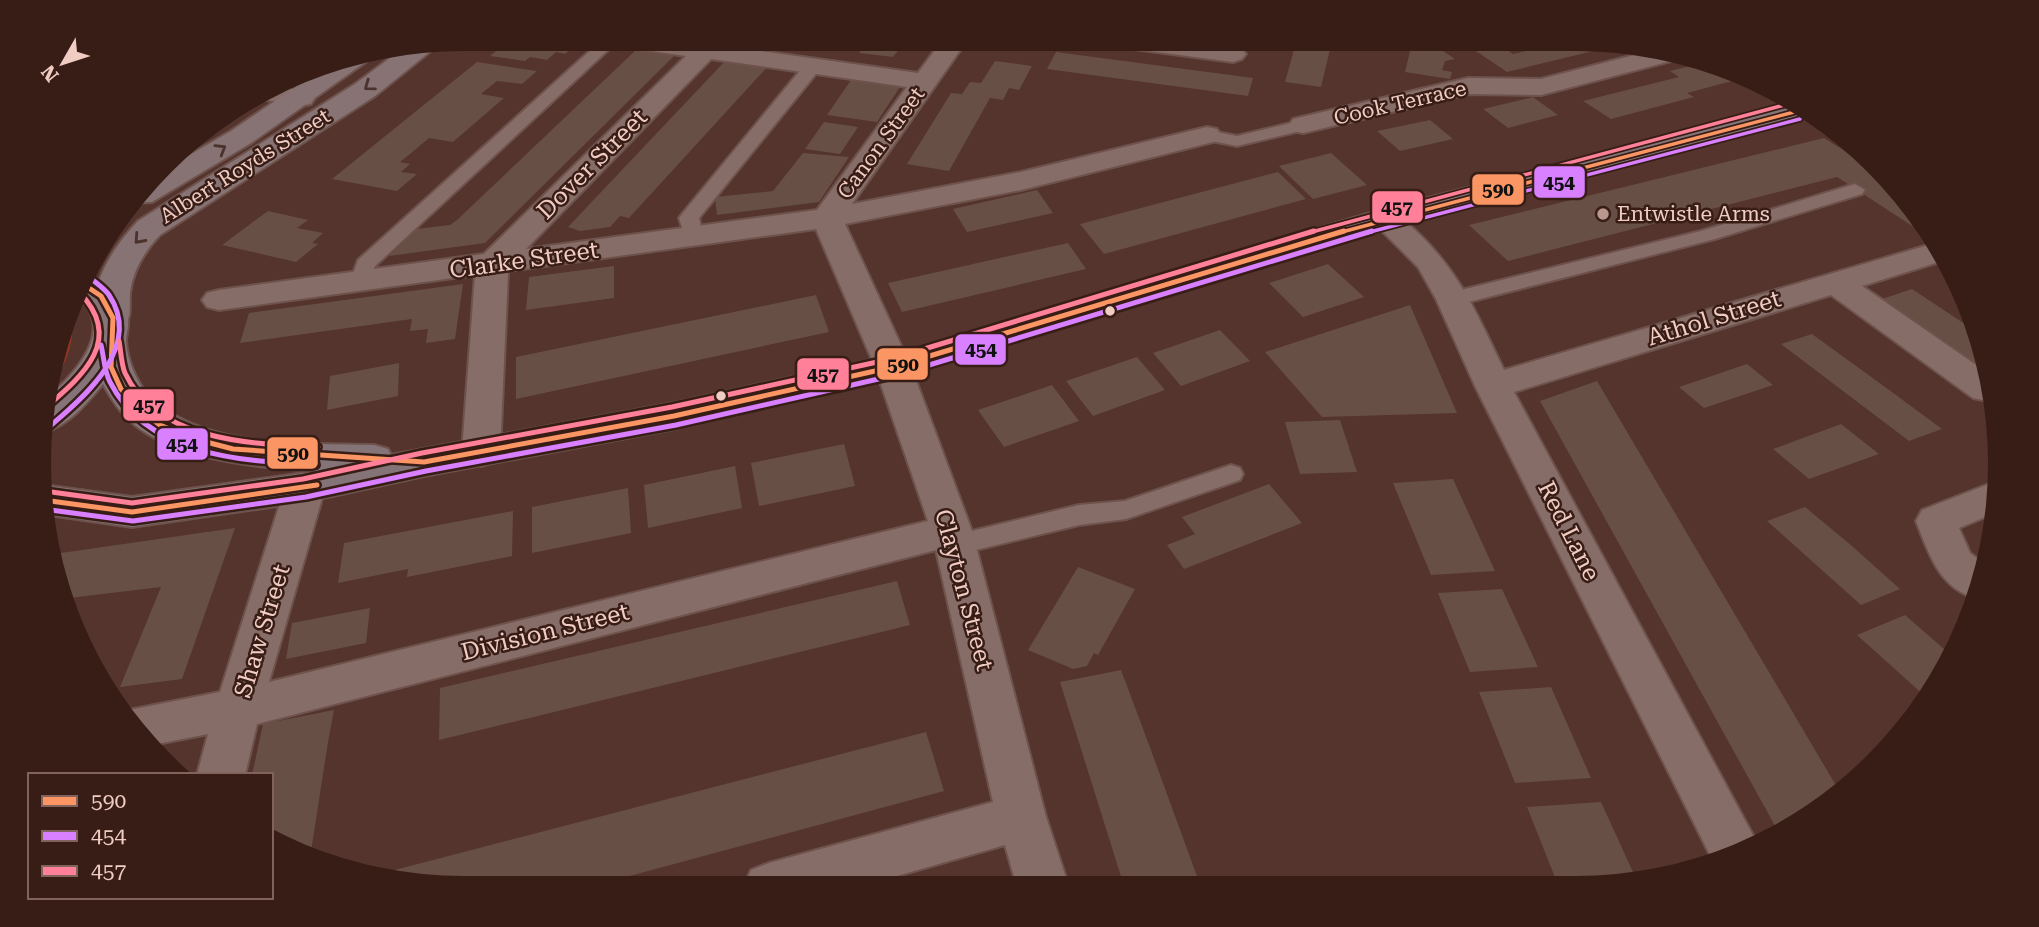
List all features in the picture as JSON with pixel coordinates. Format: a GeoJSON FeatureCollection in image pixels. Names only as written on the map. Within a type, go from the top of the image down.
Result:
{"type":"FeatureCollection","features":[{"type":"Feature","properties":{"kind":"highway"},"geometry":{"type":"LineString","coordinates":[[53,505],[132,512],[305,488],[424,462],[674,416],[893,367],[1385,219],[1793,112]]}},
{"type":"Feature","properties":{"kind":"highway"},"geometry":{"type":"LineString","coordinates":[[90,288],[101,296],[111,330],[111,368],[121,389],[136,407],[160,425],[191,438],[233,449],[273,454],[424,462]]}},
{"type":"Feature","properties":{"kind":"highway"},"geometry":{"type":"LineString","coordinates":[[54,412],[96,371],[111,330]]}},
{"type":"Feature","properties":{"kind":"main road","name":"Albert Royds Street"},"geometry":{"type":"LineString","coordinates":[[111,330],[112,294],[116,275],[124,256],[149,228],[365,90],[412,54]]}},
{"type":"Feature","properties":{"kind":"main road","name":"Albert Royds Street"},"geometry":{"type":"LineString","coordinates":[[159,185],[301,98],[338,71]]}},
{"type":"Feature","properties":{"kind":"street","name":"Dover Street"},"geometry":{"type":"LineString","coordinates":[[492,265],[711,51]]}},
{"type":"Feature","properties":{"kind":"street"},"geometry":{"type":"LineString","coordinates":[[736,51],[813,66],[925,82]]}},
{"type":"Feature","properties":{"kind":"street","name":"Canon Street"},"geometry":{"type":"LineString","coordinates":[[893,367],[827,218],[947,51]]}},
{"type":"Feature","properties":{"kind":"street"},"geometry":{"type":"LineString","coordinates":[[1212,51],[1233,54]]}},
{"type":"Feature","properties":{"kind":"street","name":"Cook Terrace"},"geometry":{"type":"LineString","coordinates":[[1303,125],[1468,86],[1541,87],[1651,58]]}},
{"type":"Feature","properties":{"kind":"street"},"geometry":{"type":"LineString","coordinates":[[279,94],[301,98]]}},
{"type":"Feature","properties":{"kind":"street","name":"Clarke Street"},"geometry":{"type":"LineString","coordinates":[[219,300],[827,218],[1021,181],[1207,135]]}},
{"type":"Feature","properties":{"kind":"street","name":"Red Lane"},"geometry":{"type":"LineString","coordinates":[[1385,219],[1431,261],[1732,846]]}},
{"type":"Feature","properties":{"kind":"street","name":"Athol Street"},"geometry":{"type":"LineString","coordinates":[[1493,386],[1931,254]]}},
{"type":"Feature","properties":{"kind":"street"},"geometry":{"type":"LineString","coordinates":[[481,452],[492,265]]}},
{"type":"Feature","properties":{"kind":"street"},"geometry":{"type":"LineString","coordinates":[[1834,282],[1980,385]]}},
{"type":"Feature","properties":{"kind":"street","name":"Clayton Street"},"geometry":{"type":"LineString","coordinates":[[893,367],[953,538],[1021,817],[1040,876]]}},
{"type":"Feature","properties":{"kind":"street","name":"Shaw Street"},"geometry":{"type":"LineString","coordinates":[[222,773],[238,709],[305,488]]}},
{"type":"Feature","properties":{"kind":"street"},"geometry":{"type":"LineString","coordinates":[[1972,578],[1954,563],[1936,521],[1986,500]]}},
{"type":"Feature","properties":{"kind":"street","name":"Division Street"},"geometry":{"type":"LineString","coordinates":[[145,726],[238,709],[953,538]]}},
{"type":"Feature","properties":{"kind":"street"},"geometry":{"type":"LineString","coordinates":[[812,876],[1021,817]]}},
{"type":"Feature","properties":{"kind":"lane"},"geometry":{"type":"LineString","coordinates":[[360,282],[365,264],[598,51]]}},
{"type":"Feature","properties":{"kind":"lane"},"geometry":{"type":"LineString","coordinates":[[693,236],[689,218],[813,66]]}},
{"type":"Feature","properties":{"kind":"lane"},"geometry":{"type":"LineString","coordinates":[[1207,135],[1237,141],[1303,125]]}},
{"type":"Feature","properties":{"kind":"lane"},"geometry":{"type":"LineString","coordinates":[[1452,299],[1709,235],[1855,190]]}},
{"type":"Feature","properties":{"kind":"lane"},"geometry":{"type":"LineString","coordinates":[[953,538],[1079,515],[1126,510],[1231,474]]}},
{"type":"Feature","properties":{"kind":"shaded area"},"geometry":{"type":"Polygon","coordinates":[[[72,334],[68,356],[63,367],[72,334]]]}},
{"type":"Feature","properties":{"kind":"building"},"geometry":{"type":"Polygon","coordinates":[[[496,51],[569,51],[565,54],[556,52],[547,60],[530,57],[525,61],[490,56],[496,51]]]}},
{"type":"Feature","properties":{"kind":"building"},"geometry":{"type":"Polygon","coordinates":[[[635,51],[675,55],[485,243],[389,256],[417,229],[450,225],[635,51]]]}},
{"type":"Feature","properties":{"kind":"building"},"geometry":{"type":"Polygon","coordinates":[[[861,51],[898,51],[893,57],[859,53],[861,51]]]}},
{"type":"Feature","properties":{"kind":"building"},"geometry":{"type":"Polygon","coordinates":[[[1294,51],[1330,51],[1321,87],[1285,82],[1294,51]]]}},
{"type":"Feature","properties":{"kind":"building"},"geometry":{"type":"Polygon","coordinates":[[[1410,51],[1443,51],[1455,59],[1445,61],[1442,70],[1452,72],[1450,79],[1405,72],[1410,51]]]}},
{"type":"Feature","properties":{"kind":"building"},"geometry":{"type":"Polygon","coordinates":[[[1476,51],[1509,51],[1513,54],[1526,51],[1591,52],[1507,72],[1476,51]]]}},
{"type":"Feature","properties":{"kind":"building"},"geometry":{"type":"Polygon","coordinates":[[[1056,52],[1253,78],[1248,96],[1047,69],[1056,52]]]}},
{"type":"Feature","properties":{"kind":"building"},"geometry":{"type":"Polygon","coordinates":[[[727,59],[769,65],[629,218],[620,216],[610,227],[580,231],[568,227],[727,59]]]}},
{"type":"Feature","properties":{"kind":"building"},"geometry":{"type":"Polygon","coordinates":[[[995,61],[1032,66],[1019,90],[1009,88],[1003,100],[990,98],[949,171],[907,164],[951,93],[962,94],[970,82],[981,83],[995,61]]]}},
{"type":"Feature","properties":{"kind":"building"},"geometry":{"type":"Polygon","coordinates":[[[477,62],[537,71],[522,84],[497,81],[481,94],[504,98],[453,142],[429,138],[400,162],[410,164],[401,172],[417,174],[397,191],[332,179],[477,62]]]}},
{"type":"Feature","properties":{"kind":"building"},"geometry":{"type":"Polygon","coordinates":[[[1687,67],[1731,81],[1687,93],[1694,97],[1611,119],[1583,101],[1679,77],[1670,71],[1687,67]]]}},
{"type":"Feature","properties":{"kind":"building"},"geometry":{"type":"Polygon","coordinates":[[[851,80],[900,87],[877,122],[827,115],[851,80]]]}},
{"type":"Feature","properties":{"kind":"building"},"geometry":{"type":"Polygon","coordinates":[[[1533,97],[1558,115],[1508,128],[1483,109],[1533,97]]]}},
{"type":"Feature","properties":{"kind":"building"},"geometry":{"type":"Polygon","coordinates":[[[1430,120],[1453,139],[1400,151],[1377,131],[1430,120]]]}},
{"type":"Feature","properties":{"kind":"building"},"geometry":{"type":"Polygon","coordinates":[[[824,122],[858,127],[840,154],[805,149],[824,122]]]}},
{"type":"Feature","properties":{"kind":"building"},"geometry":{"type":"Polygon","coordinates":[[[1824,138],[1848,153],[1886,191],[1914,227],[1837,177],[1508,261],[1469,225],[1824,138]]]}},
{"type":"Feature","properties":{"kind":"building"},"geometry":{"type":"Polygon","coordinates":[[[803,153],[849,157],[819,202],[717,215],[715,197],[773,191],[803,153]]]}},
{"type":"Feature","properties":{"kind":"building"},"geometry":{"type":"Polygon","coordinates":[[[1331,153],[1367,185],[1313,199],[1279,166],[1331,153]]]}},
{"type":"Feature","properties":{"kind":"building"},"geometry":{"type":"Polygon","coordinates":[[[1278,172],[1306,199],[1104,254],[1080,224],[1278,172]]]}},
{"type":"Feature","properties":{"kind":"building"},"geometry":{"type":"Polygon","coordinates":[[[1037,190],[1053,213],[967,232],[953,209],[1037,190]]]}},
{"type":"Feature","properties":{"kind":"building"},"geometry":{"type":"Polygon","coordinates":[[[268,211],[308,220],[297,228],[323,233],[312,243],[318,244],[296,262],[222,245],[268,211]]]}},
{"type":"Feature","properties":{"kind":"building"},"geometry":{"type":"Polygon","coordinates":[[[1068,243],[1086,269],[902,312],[888,283],[1068,243]]]}},
{"type":"Feature","properties":{"kind":"building"},"geometry":{"type":"Polygon","coordinates":[[[1328,264],[1364,297],[1303,317],[1269,283],[1328,264]]]}},
{"type":"Feature","properties":{"kind":"building"},"geometry":{"type":"Polygon","coordinates":[[[614,266],[614,298],[526,310],[529,277],[614,266]]]}},
{"type":"Feature","properties":{"kind":"building"},"geometry":{"type":"Polygon","coordinates":[[[463,284],[455,339],[426,343],[428,329],[410,331],[412,319],[240,343],[249,313],[463,284]]]}},
{"type":"Feature","properties":{"kind":"building"},"geometry":{"type":"Polygon","coordinates":[[[1912,289],[1963,323],[1976,366],[1879,300],[1912,289]]]}},
{"type":"Feature","properties":{"kind":"building"},"geometry":{"type":"Polygon","coordinates":[[[816,295],[829,332],[516,399],[516,357],[816,295]]]}},
{"type":"Feature","properties":{"kind":"building"},"geometry":{"type":"Polygon","coordinates":[[[1410,305],[1457,413],[1322,417],[1265,352],[1410,305]]]}},
{"type":"Feature","properties":{"kind":"building"},"geometry":{"type":"Polygon","coordinates":[[[1220,330],[1250,361],[1181,386],[1153,353],[1220,330]]]}},
{"type":"Feature","properties":{"kind":"building"},"geometry":{"type":"Polygon","coordinates":[[[1812,334],[1942,429],[1909,441],[1781,344],[1812,334]]]}},
{"type":"Feature","properties":{"kind":"building"},"geometry":{"type":"Polygon","coordinates":[[[1137,357],[1165,390],[1093,416],[1066,381],[1137,357]]]}},
{"type":"Feature","properties":{"kind":"building"},"geometry":{"type":"Polygon","coordinates":[[[399,363],[398,396],[327,410],[330,376],[399,363]]]}},
{"type":"Feature","properties":{"kind":"building"},"geometry":{"type":"Polygon","coordinates":[[[1747,364],[1773,385],[1704,408],[1679,387],[1747,364]]]}},
{"type":"Feature","properties":{"kind":"building"},"geometry":{"type":"Polygon","coordinates":[[[1597,381],[1835,784],[1805,807],[1775,825],[1540,401],[1597,381]]]}},
{"type":"Feature","properties":{"kind":"building"},"geometry":{"type":"Polygon","coordinates":[[[1052,385],[1079,421],[1004,447],[978,410],[1052,385]]]}},
{"type":"Feature","properties":{"kind":"building"},"geometry":{"type":"Polygon","coordinates":[[[1340,420],[1357,472],[1300,474],[1285,422],[1340,420]]]}},
{"type":"Feature","properties":{"kind":"building"},"geometry":{"type":"Polygon","coordinates":[[[1841,424],[1879,454],[1809,479],[1773,449],[1841,424]]]}},
{"type":"Feature","properties":{"kind":"building"},"geometry":{"type":"Polygon","coordinates":[[[844,444],[855,486],[759,506],[751,463],[844,444]]]}},
{"type":"Feature","properties":{"kind":"building"},"geometry":{"type":"Polygon","coordinates":[[[735,466],[742,508],[648,528],[644,485],[735,466]]]}},
{"type":"Feature","properties":{"kind":"building"},"geometry":{"type":"Polygon","coordinates":[[[1453,479],[1495,571],[1431,575],[1393,483],[1453,479]]]}},
{"type":"Feature","properties":{"kind":"building"},"geometry":{"type":"Polygon","coordinates":[[[1269,484],[1302,523],[1184,569],[1167,545],[1195,534],[1182,517],[1269,484]]]}},
{"type":"Feature","properties":{"kind":"building"},"geometry":{"type":"Polygon","coordinates":[[[628,488],[631,533],[532,553],[532,507],[628,488]]]}},
{"type":"Feature","properties":{"kind":"building"},"geometry":{"type":"Polygon","coordinates":[[[1805,507],[1900,589],[1861,605],[1767,521],[1805,507]]]}},
{"type":"Feature","properties":{"kind":"building"},"geometry":{"type":"Polygon","coordinates":[[[513,511],[512,556],[407,577],[408,569],[338,583],[344,543],[513,511]]]}},
{"type":"Feature","properties":{"kind":"building"},"geometry":{"type":"Polygon","coordinates":[[[235,528],[182,679],[120,687],[161,587],[74,597],[61,553],[235,528]]]}},
{"type":"Feature","properties":{"kind":"building"},"geometry":{"type":"Polygon","coordinates":[[[1078,567],[1135,589],[1098,655],[1094,653],[1087,666],[1073,669],[1028,650],[1078,567]]]}},
{"type":"Feature","properties":{"kind":"building"},"geometry":{"type":"Polygon","coordinates":[[[897,581],[910,625],[439,740],[440,688],[897,581]]]}},
{"type":"Feature","properties":{"kind":"building"},"geometry":{"type":"Polygon","coordinates":[[[1502,589],[1538,667],[1470,672],[1438,593],[1502,589]]]}},
{"type":"Feature","properties":{"kind":"building"},"geometry":{"type":"Polygon","coordinates":[[[370,608],[366,643],[286,659],[292,623],[370,608]]]}},
{"type":"Feature","properties":{"kind":"building"},"geometry":{"type":"Polygon","coordinates":[[[1905,615],[1944,649],[1920,692],[1857,635],[1905,615]]]}},
{"type":"Feature","properties":{"kind":"building"},"geometry":{"type":"Polygon","coordinates":[[[1121,670],[1197,876],[1121,876],[1060,682],[1121,670]]]}},
{"type":"Feature","properties":{"kind":"building"},"geometry":{"type":"Polygon","coordinates":[[[1551,687],[1591,778],[1515,783],[1479,692],[1551,687]]]}},
{"type":"Feature","properties":{"kind":"building"},"geometry":{"type":"Polygon","coordinates":[[[334,710],[312,847],[273,830],[273,773],[252,773],[263,724],[334,710]]]}},
{"type":"Feature","properties":{"kind":"building"},"geometry":{"type":"Polygon","coordinates":[[[926,732],[944,791],[629,876],[463,876],[394,870],[926,732]]]}},
{"type":"Feature","properties":{"kind":"building"},"geometry":{"type":"Polygon","coordinates":[[[1601,802],[1633,872],[1554,876],[1527,807],[1601,802]]]}},
{"type":"Feature","properties":{"kind":"transit line","name":"457"},"geometry":{"type":"LineString","coordinates":[[52,492],[132,503],[303,479],[422,453],[672,407],[891,359],[1382,211],[1781,106]]}},
{"type":"Feature","properties":{"kind":"transit line","name":"590"},"geometry":{"type":"LineString","coordinates":[[90,288],[101,296],[113,318],[111,367],[121,389],[136,407],[160,425],[191,438],[233,449],[424,462],[674,416],[893,367],[1385,219],[1793,112]]}},
{"type":"Feature","properties":{"kind":"transit line","name":"454"},"geometry":{"type":"LineString","coordinates":[[54,510],[133,521],[306,497],[426,471],[676,425],[896,375],[1387,227],[1800,119]]}},
{"type":"Feature","properties":{"kind":"transit line","name":"454"},"geometry":{"type":"LineString","coordinates":[[53,423],[94,385],[115,350],[120,332],[118,313],[109,295],[93,280]]}},
{"type":"Feature","properties":{"kind":"transit line","name":"457"},"geometry":{"type":"LineString","coordinates":[[56,398],[85,368],[95,354],[100,339],[100,323],[94,308],[85,299]]}},
{"type":"Feature","properties":{"kind":"transit line","name":"457"},"geometry":{"type":"LineString","coordinates":[[119,341],[125,373],[138,395],[157,412],[181,425],[237,440],[318,447]]}},
{"type":"Feature","properties":{"kind":"transit line","name":"454"},"geometry":{"type":"LineString","coordinates":[[101,345],[110,382],[126,407],[147,426],[172,440],[229,457],[316,465]]}},
{"type":"Feature","properties":{"kind":"transit line","name":"590"},"geometry":{"type":"LineString","coordinates":[[53,501],[132,512],[317,485]]}},
{"type":"Feature","properties":{"kind":"place","name":"Entwistle Arms"},"geometry":{"type":"Point","coordinates":[1603,214]}}]}
